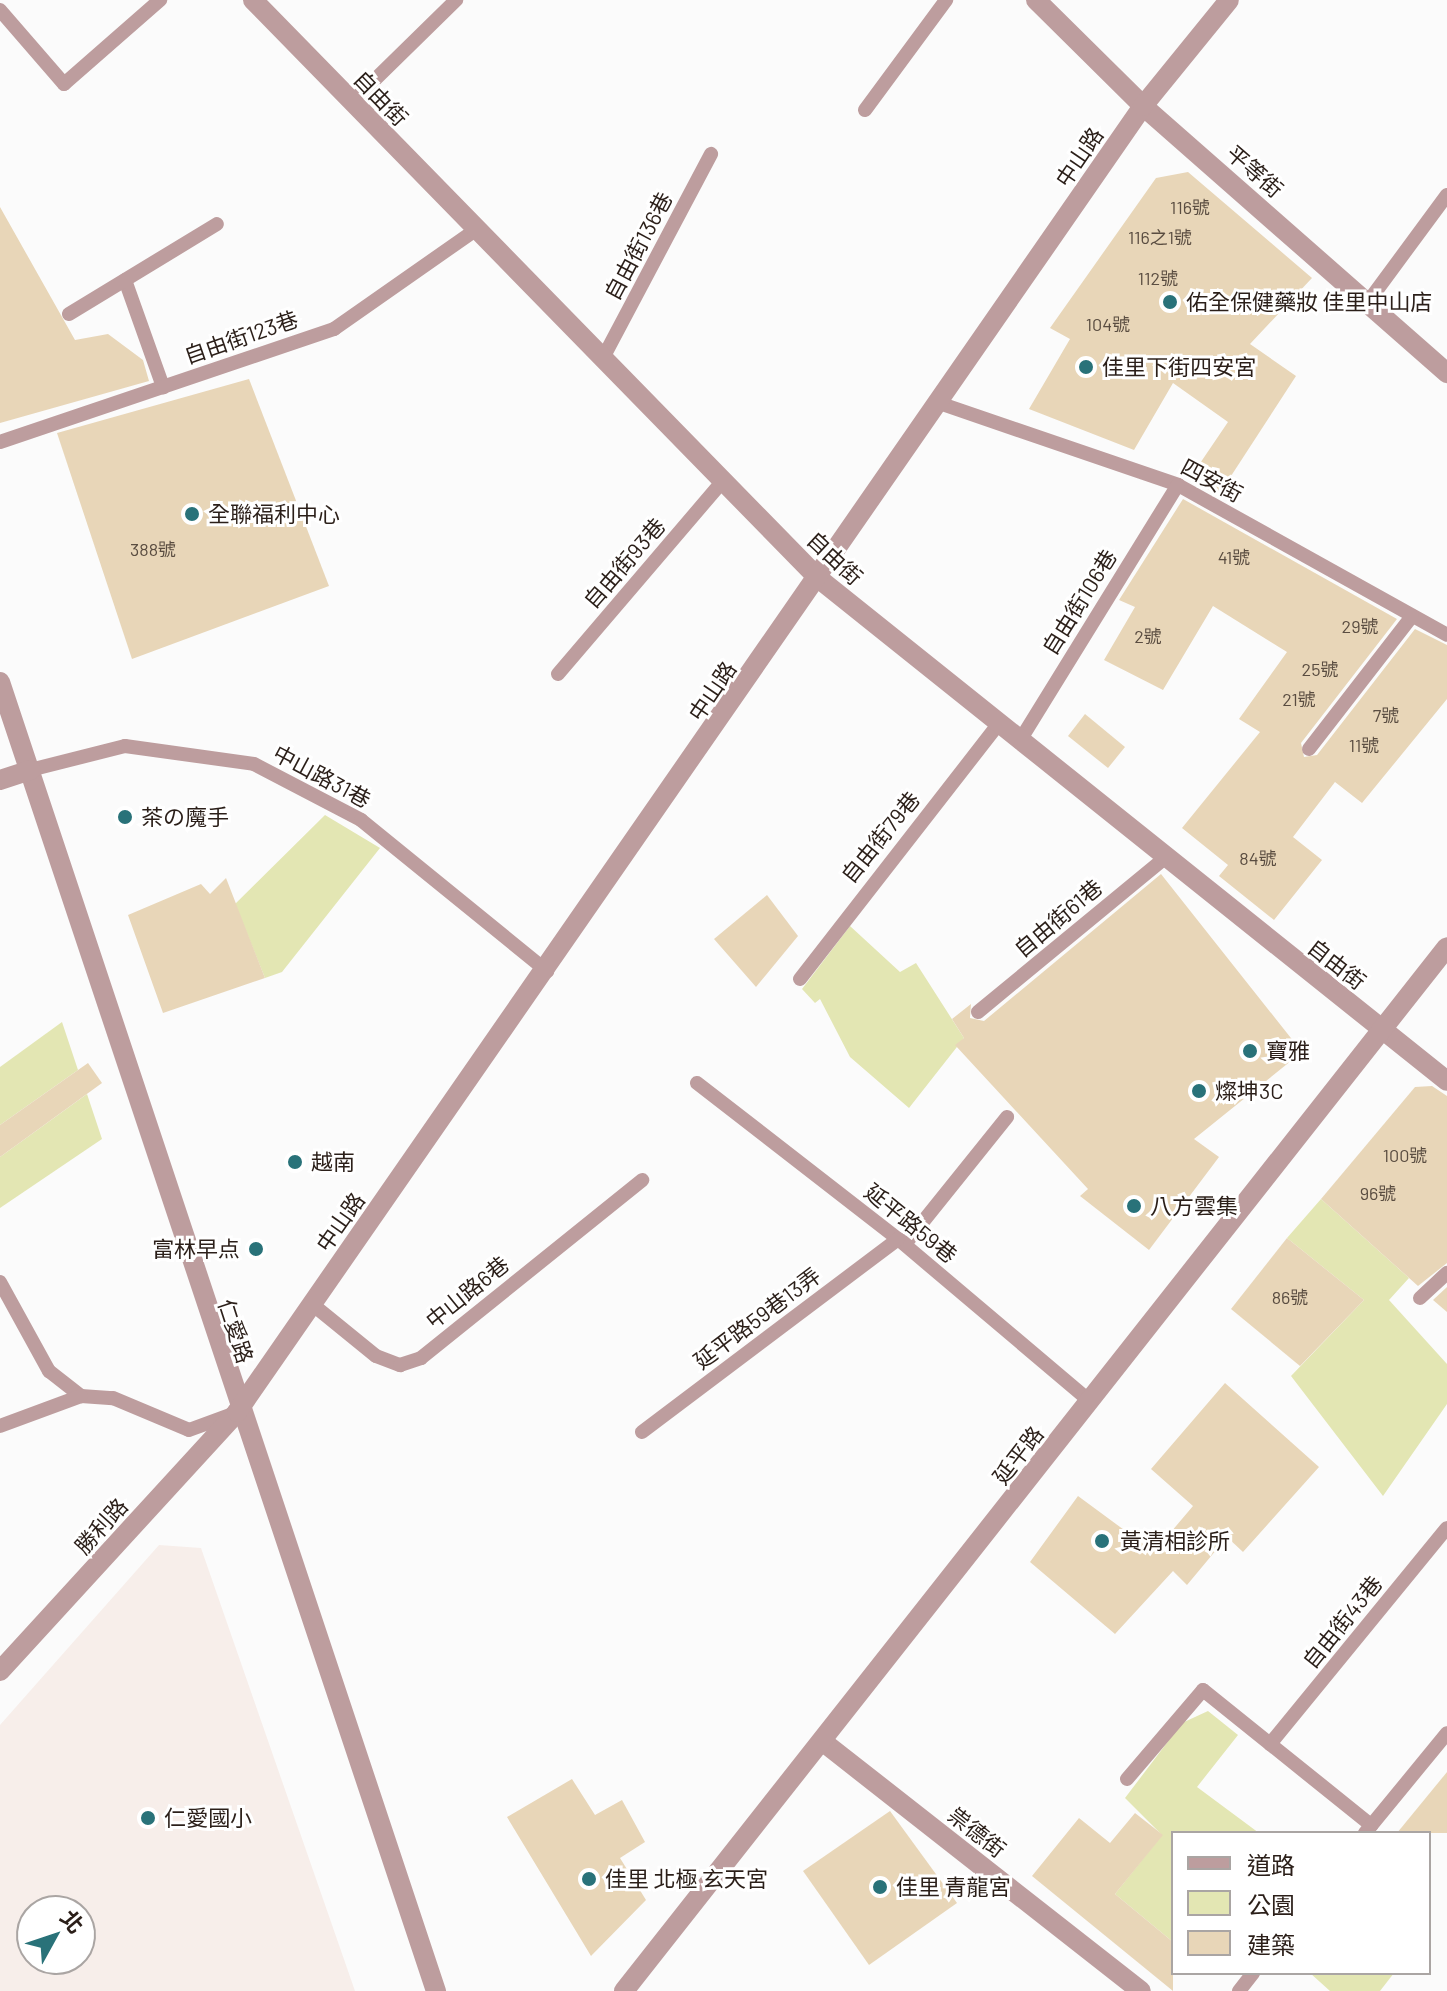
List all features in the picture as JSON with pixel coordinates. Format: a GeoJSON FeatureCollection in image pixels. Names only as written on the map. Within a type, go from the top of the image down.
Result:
{"type":"FeatureCollection","features":[{"type":"Feature","properties":{"kind":"street","name":"自由街"},"geometry":{"type":"LineString","coordinates":[[253,0],[474,231],[818,578],[1019,742],[1447,1081]]}},
{"type":"Feature","properties":{"kind":"street","name":"平等街"},"geometry":{"type":"LineString","coordinates":[[1036,0],[1143,106],[1447,373]]}},
{"type":"Feature","properties":{"kind":"street","name":"中山路"},"geometry":{"type":"LineString","coordinates":[[237,1412],[547,971],[1143,106],[1229,0]]}},
{"type":"Feature","properties":{"kind":"street","name":"仁愛路"},"geometry":{"type":"LineString","coordinates":[[0,682],[237,1412],[436,1991]]}},
{"type":"Feature","properties":{"kind":"street"},"geometry":{"type":"LineString","coordinates":[[0,780],[30,770]]}},
{"type":"Feature","properties":{"kind":"street","name":"延平路"},"geometry":{"type":"LineString","coordinates":[[624,1991],[1447,947]]}},
{"type":"Feature","properties":{"kind":"street","name":"勝利路"},"geometry":{"type":"LineString","coordinates":[[0,1671],[237,1412]]}},
{"type":"Feature","properties":{"kind":"street","name":"祟德街"},"geometry":{"type":"LineString","coordinates":[[822,1741],[1141,1991]]}},
{"type":"Feature","properties":{"kind":"lane"},"geometry":{"type":"LineString","coordinates":[[0,10],[64,84],[160,0]]}},
{"type":"Feature","properties":{"kind":"lane"},"geometry":{"type":"LineString","coordinates":[[352,102],[456,0]]}},
{"type":"Feature","properties":{"kind":"lane"},"geometry":{"type":"LineString","coordinates":[[865,110],[946,0]]}},
{"type":"Feature","properties":{"kind":"lane","name":"自由街136巷"},"geometry":{"type":"LineString","coordinates":[[603,358],[711,154]]}},
{"type":"Feature","properties":{"kind":"lane"},"geometry":{"type":"LineString","coordinates":[[1368,302],[1447,195]]}},
{"type":"Feature","properties":{"kind":"lane"},"geometry":{"type":"LineString","coordinates":[[69,314],[217,224]]}},
{"type":"Feature","properties":{"kind":"lane","name":"自由街123巷"},"geometry":{"type":"LineString","coordinates":[[0,442],[334,329],[474,231]]}},
{"type":"Feature","properties":{"kind":"lane"},"geometry":{"type":"LineString","coordinates":[[125,280],[163,387]]}},
{"type":"Feature","properties":{"kind":"lane","name":"四安街"},"geometry":{"type":"LineString","coordinates":[[939,403],[1178,485],[1447,635]]}},
{"type":"Feature","properties":{"kind":"lane","name":"自由街93巷"},"geometry":{"type":"LineString","coordinates":[[558,674],[723,481]]}},
{"type":"Feature","properties":{"kind":"lane","name":"自由街106巷"},"geometry":{"type":"LineString","coordinates":[[1019,742],[1178,485]]}},
{"type":"Feature","properties":{"kind":"lane"},"geometry":{"type":"LineString","coordinates":[[1309,749],[1412,616]]}},
{"type":"Feature","properties":{"kind":"lane","name":"自由街79巷"},"geometry":{"type":"LineString","coordinates":[[800,979],[998,725]]}},
{"type":"Feature","properties":{"kind":"lane","name":"中山路31巷"},"geometry":{"type":"LineString","coordinates":[[30,770],[125,746],[254,764],[361,820],[547,971]]}},
{"type":"Feature","properties":{"kind":"lane","name":"自由街61巷"},"geometry":{"type":"LineString","coordinates":[[978,1012],[1165,858]]}},
{"type":"Feature","properties":{"kind":"lane","name":"延平路59巷"},"geometry":{"type":"LineString","coordinates":[[697,1083],[901,1241],[1091,1402]]}},
{"type":"Feature","properties":{"kind":"lane","name":"延平路59巷13弄"},"geometry":{"type":"LineString","coordinates":[[642,1432],[901,1241],[1007,1117]]}},
{"type":"Feature","properties":{"kind":"lane","name":"中山路6巷"},"geometry":{"type":"LineString","coordinates":[[312,1304],[376,1356],[400,1365],[421,1358],[642,1180]]}},
{"type":"Feature","properties":{"kind":"lane"},"geometry":{"type":"LineString","coordinates":[[1420,1298],[1447,1273]]}},
{"type":"Feature","properties":{"kind":"lane"},"geometry":{"type":"LineString","coordinates":[[0,1282],[49,1371],[81,1396]]}},
{"type":"Feature","properties":{"kind":"lane"},"geometry":{"type":"LineString","coordinates":[[0,1426],[81,1396],[113,1398],[189,1430],[237,1412]]}},
{"type":"Feature","properties":{"kind":"lane","name":"自由街43巷"},"geometry":{"type":"LineString","coordinates":[[1270,1744],[1447,1528]]}},
{"type":"Feature","properties":{"kind":"lane"},"geometry":{"type":"LineString","coordinates":[[1127,1779],[1203,1690],[1368,1829],[1447,1733]]}},
{"type":"Feature","properties":{"kind":"lane"},"geometry":{"type":"LineString","coordinates":[[1239,1991],[1251,1975]]}},
{"type":"Feature","properties":{"kind":"shaded area","name":"仁愛國小"},"geometry":{"type":"Polygon","coordinates":[[[159,1545],[201,1548],[355,1991],[0,1991],[0,1725],[159,1545]]]}},
{"type":"Feature","properties":{"kind":"green space"},"geometry":{"type":"Polygon","coordinates":[[[325,815],[380,848],[282,972],[265,978],[242,921],[228,911],[325,815]]]}},
{"type":"Feature","properties":{"kind":"green space"},"geometry":{"type":"Polygon","coordinates":[[[850,926],[900,972],[916,963],[964,1038],[909,1108],[850,1057],[820,999],[815,1003],[802,989],[850,926]]]}},
{"type":"Feature","properties":{"kind":"green space"},"geometry":{"type":"Polygon","coordinates":[[[62,1022],[78,1070],[0,1125],[0,1067],[62,1022]]]}},
{"type":"Feature","properties":{"kind":"green space"},"geometry":{"type":"Polygon","coordinates":[[[87,1094],[102,1139],[0,1208],[0,1157],[87,1094]]]}},
{"type":"Feature","properties":{"kind":"green space"},"geometry":{"type":"Polygon","coordinates":[[[1321,1199],[1409,1278],[1389,1300],[1447,1364],[1447,1404],[1383,1496],[1291,1376],[1364,1300],[1287,1238],[1321,1199]]]}},
{"type":"Feature","properties":{"kind":"green space"},"geometry":{"type":"Polygon","coordinates":[[[1208,1711],[1238,1735],[1197,1787],[1256,1831],[1171,1831],[1171,1940],[1115,1894],[1162,1835],[1125,1798],[1182,1723],[1208,1711]]]}},
{"type":"Feature","properties":{"kind":"green space"},"geometry":{"type":"Polygon","coordinates":[[[1312,1975],[1392,1975],[1380,1991],[1330,1991],[1312,1975]]]}},
{"type":"Feature","properties":{"kind":"building"},"geometry":{"type":"Polygon","coordinates":[[[1188,172],[1312,278],[1250,344],[1296,376],[1218,496],[1190,478],[1228,422],[1173,383],[1134,450],[1029,409],[1070,339],[1050,328],[1156,178],[1188,172]]]}},
{"type":"Feature","properties":{"kind":"building"},"geometry":{"type":"Polygon","coordinates":[[[0,207],[75,340],[108,334],[143,360],[149,381],[0,423],[0,207]]]}},
{"type":"Feature","properties":{"kind":"building","name":"全聯福利中心"},"geometry":{"type":"Polygon","coordinates":[[[249,379],[329,586],[132,659],[57,433],[249,379]]]}},
{"type":"Feature","properties":{"kind":"building"},"geometry":{"type":"Polygon","coordinates":[[[1183,499],[1397,619],[1301,743],[1304,757],[1317,755],[1415,629],[1447,645],[1447,699],[1362,803],[1335,782],[1293,837],[1322,860],[1274,920],[1219,876],[1228,865],[1182,828],[1260,732],[1239,719],[1287,652],[1213,606],[1163,690],[1104,660],[1135,607],[1119,600],[1183,499]]]}},
{"type":"Feature","properties":{"kind":"building"},"geometry":{"type":"Polygon","coordinates":[[[1085,714],[1125,747],[1108,768],[1068,736],[1085,714]]]}},
{"type":"Feature","properties":{"kind":"building"},"geometry":{"type":"Polygon","coordinates":[[[1161,874],[1302,1052],[1194,1139],[1219,1157],[1149,1250],[1080,1196],[1088,1189],[955,1045],[964,1038],[952,1019],[971,1004],[970,1018],[984,1021],[1161,874]]]}},
{"type":"Feature","properties":{"kind":"building"},"geometry":{"type":"Polygon","coordinates":[[[226,878],[265,978],[163,1013],[128,915],[201,884],[210,894],[226,878]]]}},
{"type":"Feature","properties":{"kind":"building"},"geometry":{"type":"Polygon","coordinates":[[[767,895],[798,936],[756,987],[714,939],[767,895]]]}},
{"type":"Feature","properties":{"kind":"building"},"geometry":{"type":"Polygon","coordinates":[[[88,1063],[102,1083],[0,1157],[0,1125],[88,1063]]]}},
{"type":"Feature","properties":{"kind":"building"},"geometry":{"type":"Polygon","coordinates":[[[1432,1086],[1447,1096],[1447,1263],[1418,1286],[1321,1199],[1415,1087],[1432,1086]]]}},
{"type":"Feature","properties":{"kind":"building"},"geometry":{"type":"Polygon","coordinates":[[[1287,1238],[1364,1300],[1300,1366],[1231,1309],[1287,1238]]]}},
{"type":"Feature","properties":{"kind":"building"},"geometry":{"type":"Polygon","coordinates":[[[1447,1287],[1447,1312],[1433,1300],[1447,1287]]]}},
{"type":"Feature","properties":{"kind":"building"},"geometry":{"type":"Polygon","coordinates":[[[1225,1383],[1319,1467],[1243,1552],[1227,1537],[1187,1585],[1173,1571],[1115,1634],[1030,1562],[1078,1496],[1154,1552],[1193,1506],[1151,1469],[1225,1383]]]}},
{"type":"Feature","properties":{"kind":"building"},"geometry":{"type":"Polygon","coordinates":[[[1447,1772],[1447,1833],[1399,1831],[1447,1772]]]}},
{"type":"Feature","properties":{"kind":"building","name":"佳里 北極 玄天宮"},"geometry":{"type":"Polygon","coordinates":[[[572,1779],[595,1815],[622,1800],[645,1842],[620,1858],[646,1900],[591,1956],[507,1817],[572,1779]]]}},
{"type":"Feature","properties":{"kind":"building","name":"佳里 青龍宮"},"geometry":{"type":"Polygon","coordinates":[[[890,1811],[957,1903],[869,1965],[803,1871],[890,1811]]]}},
{"type":"Feature","properties":{"kind":"building"},"geometry":{"type":"Polygon","coordinates":[[[1135,1813],[1163,1835],[1115,1894],[1171,1940],[1173,1991],[1032,1876],[1079,1818],[1110,1843],[1135,1813]]]}},
{"type":"Feature","properties":{"kind":"place","name":"佑全保健藥妝 佳里中山店"},"geometry":{"type":"Point","coordinates":[1170,302]}},
{"type":"Feature","properties":{"kind":"place","name":"佳里下街四安宮"},"geometry":{"type":"Point","coordinates":[1086,367]}},
{"type":"Feature","properties":{"kind":"place","name":"全聯福利中心"},"geometry":{"type":"Point","coordinates":[192,514]}},
{"type":"Feature","properties":{"kind":"place","name":"茶の魔手"},"geometry":{"type":"Point","coordinates":[125,817]}},
{"type":"Feature","properties":{"kind":"place","name":"寶雅"},"geometry":{"type":"Point","coordinates":[1250,1051]}},
{"type":"Feature","properties":{"kind":"place","name":"燦坤3C"},"geometry":{"type":"Point","coordinates":[1199,1091]}},
{"type":"Feature","properties":{"kind":"place","name":"越南"},"geometry":{"type":"Point","coordinates":[295,1162]}},
{"type":"Feature","properties":{"kind":"place","name":"八方雲集"},"geometry":{"type":"Point","coordinates":[1134,1206]}},
{"type":"Feature","properties":{"kind":"place","name":"富林早点"},"geometry":{"type":"Point","coordinates":[256,1249]}},
{"type":"Feature","properties":{"kind":"place","name":"黃清相診所"},"geometry":{"type":"Point","coordinates":[1102,1541]}},
{"type":"Feature","properties":{"kind":"place","name":"仁愛國小"},"geometry":{"type":"Point","coordinates":[148,1818]}},
{"type":"Feature","properties":{"kind":"place","name":"佳里 北極 玄天宮"},"geometry":{"type":"Point","coordinates":[589,1879]}},
{"type":"Feature","properties":{"kind":"place","name":"佳里 青龍宮"},"geometry":{"type":"Point","coordinates":[880,1887]}}]}
